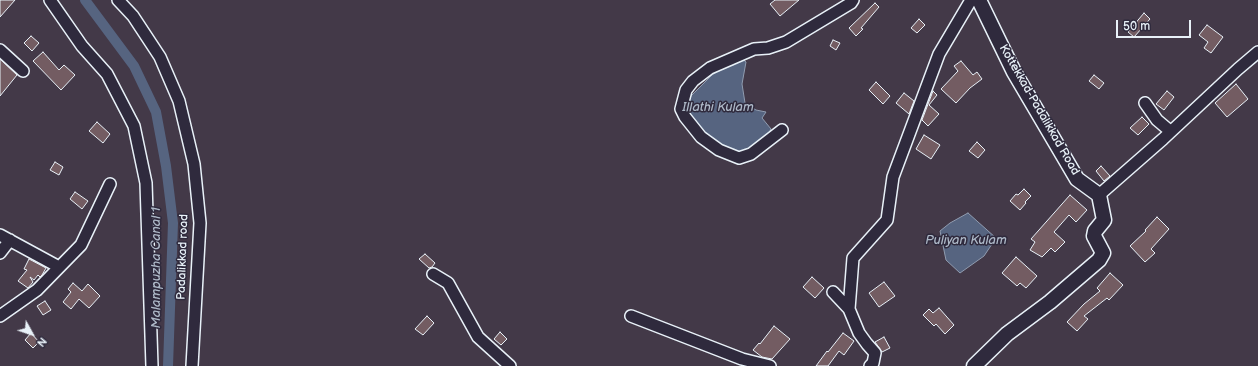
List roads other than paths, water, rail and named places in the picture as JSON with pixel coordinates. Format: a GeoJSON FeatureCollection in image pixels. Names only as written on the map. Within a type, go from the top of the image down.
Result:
{"type":"FeatureCollection","features":[{"type":"Feature","properties":{"kind":"main road","name":"Kottekkad-Padalikkad Road"},"geometry":{"type":"LineString","coordinates":[[979,0],[1014,72],[1077,179],[1098,195]]}},
{"type":"Feature","properties":{"kind":"main road"},"geometry":{"type":"LineString","coordinates":[[974,366],[1007,334],[1050,302],[1101,257],[1102,253],[1094,236],[1095,231],[1104,220],[1098,195]]}},
{"type":"Feature","properties":{"kind":"street"},"geometry":{"type":"LineString","coordinates":[[50,0],[82,46],[107,74],[134,126],[146,183],[152,366]]}},
{"type":"Feature","properties":{"kind":"street","name":"Padalikkad road"},"geometry":{"type":"LineString","coordinates":[[118,0],[133,16],[160,57],[179,101],[194,164],[200,223],[192,366]]}},
{"type":"Feature","properties":{"kind":"street"},"geometry":{"type":"LineString","coordinates":[[782,130],[751,154],[739,158],[720,150],[701,137],[684,117],[681,109],[686,90],[693,81],[710,68],[754,49],[768,48],[786,42],[851,3],[853,0]]}},
{"type":"Feature","properties":{"kind":"street"},"geometry":{"type":"LineString","coordinates":[[848,309],[853,258],[887,220],[893,177],[939,54],[970,0]]}},
{"type":"Feature","properties":{"kind":"street"},"geometry":{"type":"LineString","coordinates":[[0,50],[23,71]]}},
{"type":"Feature","properties":{"kind":"street"},"geometry":{"type":"LineString","coordinates":[[1098,195],[1258,52]]}},
{"type":"Feature","properties":{"kind":"street"},"geometry":{"type":"LineString","coordinates":[[1145,103],[1157,120],[1170,132]]}},
{"type":"Feature","properties":{"kind":"street"},"geometry":{"type":"LineString","coordinates":[[0,316],[38,290],[81,245],[110,184]]}},
{"type":"Feature","properties":{"kind":"street"},"geometry":{"type":"LineString","coordinates":[[0,235],[59,267]]}},
{"type":"Feature","properties":{"kind":"street"},"geometry":{"type":"LineString","coordinates":[[0,253],[10,240]]}},
{"type":"Feature","properties":{"kind":"street"},"geometry":{"type":"LineString","coordinates":[[433,274],[448,283],[478,337],[510,366]]}},
{"type":"Feature","properties":{"kind":"street"},"geometry":{"type":"LineString","coordinates":[[833,292],[848,309],[859,333],[875,353],[873,362],[870,366]]}},
{"type":"Feature","properties":{"kind":"street"},"geometry":{"type":"LineString","coordinates":[[631,316],[742,359],[770,366]]}},
{"type":"Feature","properties":{"kind":"water","name":"Illathi Kulam"},"geometry":{"type":"Polygon","coordinates":[[[740,57],[746,62],[742,84],[745,103],[756,110],[766,112],[762,118],[771,129],[767,136],[740,156],[715,142],[683,115],[691,96],[712,75],[740,57]]]}},
{"type":"Feature","properties":{"kind":"water","name":"Puliyan Kulam"},"geometry":{"type":"Polygon","coordinates":[[[968,213],[996,238],[984,256],[960,273],[946,260],[940,231],[950,223],[968,213]]]}},
{"type":"Feature","properties":{"kind":"waterway","name":"Malampuzha Canal 1"},"geometry":{"type":"LineString","coordinates":[[85,0],[134,66],[156,112],[166,166],[173,223],[168,366]]}}]}
